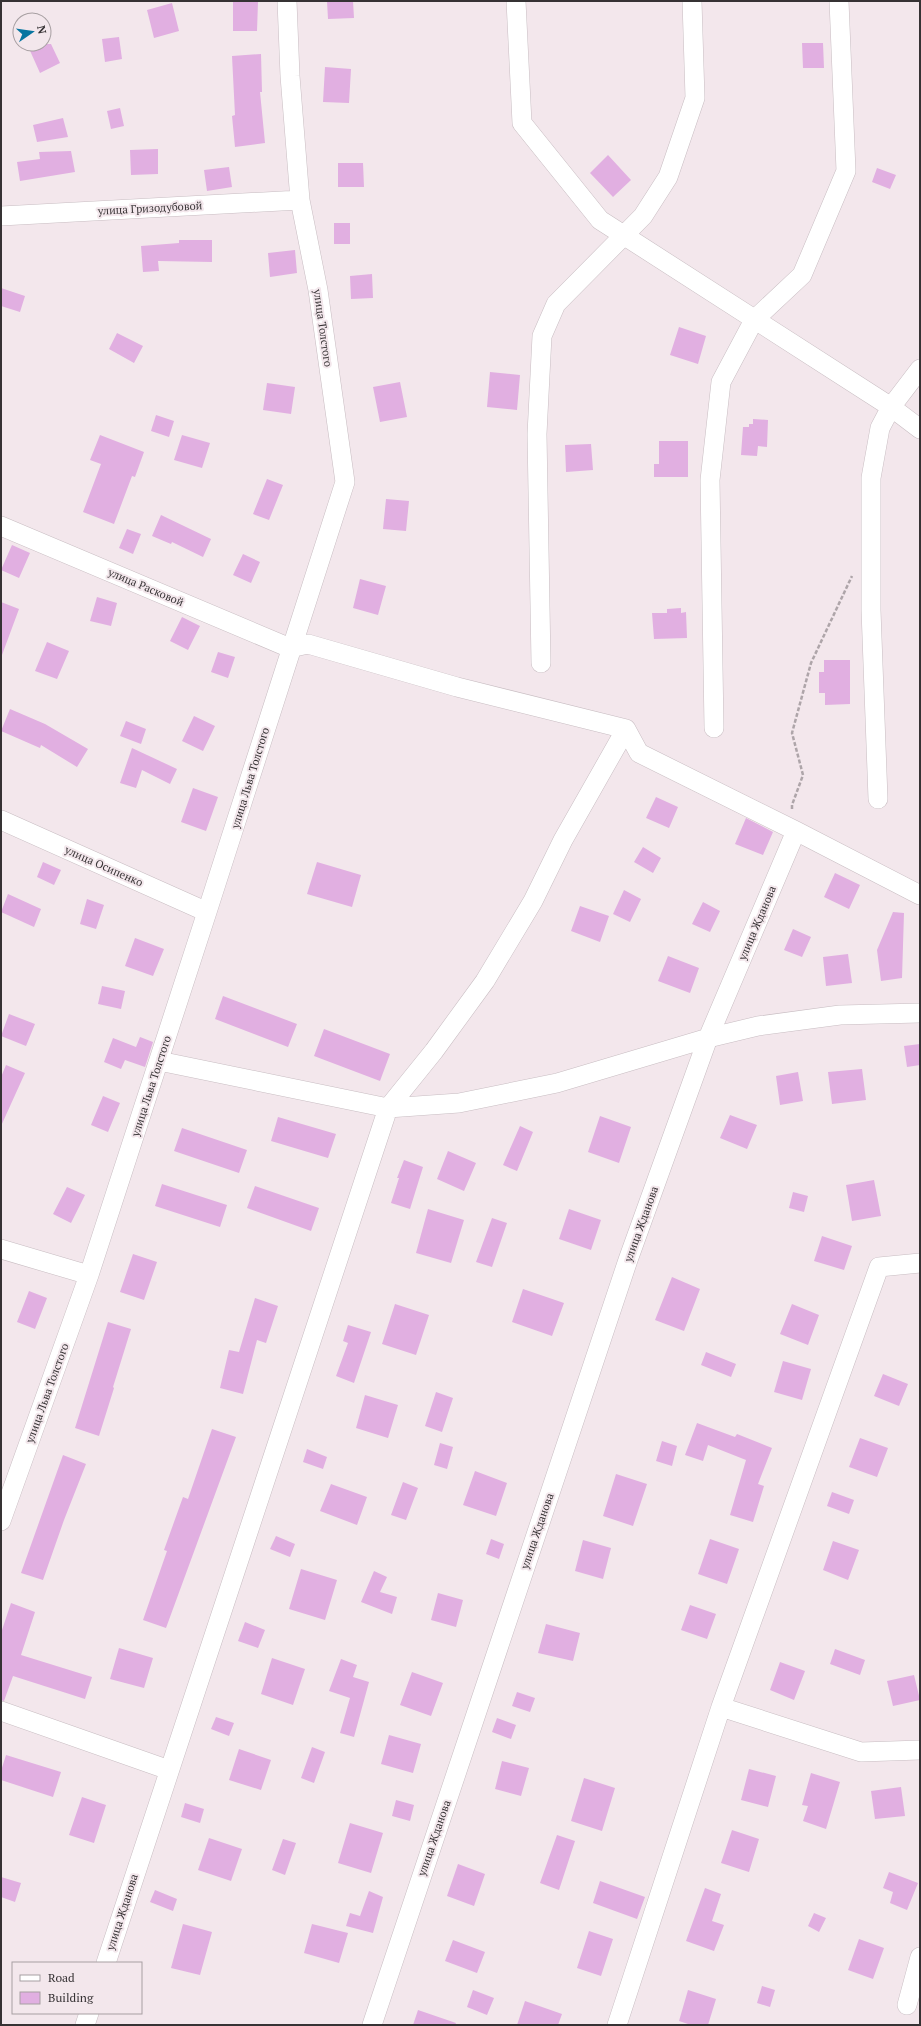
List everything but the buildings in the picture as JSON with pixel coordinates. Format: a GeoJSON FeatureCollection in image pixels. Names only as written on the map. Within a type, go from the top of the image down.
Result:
{"type":"FeatureCollection","features":[{"type":"Feature","properties":{"kind":"street","name":"улица Толстого"},"geometry":{"type":"LineString","coordinates":[[287,1],[290,76],[300,200],[318,290],[345,482],[290,648]]}},
{"type":"Feature","properties":{"kind":"street"},"geometry":{"type":"LineString","coordinates":[[516,1],[522,123],[600,220],[891,407],[920,429]]}},
{"type":"Feature","properties":{"kind":"street"},"geometry":{"type":"LineString","coordinates":[[541,663],[537,434],[542,336],[556,304],[623,235],[644,216],[668,177],[695,98],[692,1]]}},
{"type":"Feature","properties":{"kind":"street"},"geometry":{"type":"LineString","coordinates":[[714,728],[710,480],[721,382],[754,320],[802,276],[846,171],[839,1]]}},
{"type":"Feature","properties":{"kind":"street","name":"улица Гризодубовой"},"geometry":{"type":"LineString","coordinates":[[1,216],[300,200]]}},
{"type":"Feature","properties":{"kind":"street"},"geometry":{"type":"LineString","coordinates":[[878,799],[871,610],[871,478],[880,428],[891,407],[920,369]]}},
{"type":"Feature","properties":{"kind":"street","name":"улица Расковой"},"geometry":{"type":"LineString","coordinates":[[1,526],[290,648]]}},
{"type":"Feature","properties":{"kind":"street"},"geometry":{"type":"LineString","coordinates":[[290,648],[308,644],[457,687],[626,729],[639,753],[920,895]]}},
{"type":"Feature","properties":{"kind":"street","name":"улица Льва Толстого"},"geometry":{"type":"LineString","coordinates":[[1,1521],[89,1275],[207,912],[290,648]]}},
{"type":"Feature","properties":{"kind":"street"},"geometry":{"type":"LineString","coordinates":[[388,1108],[434,1050],[484,981],[533,901],[563,840],[626,729]]}},
{"type":"Feature","properties":{"kind":"street","name":"улица Осипенко"},"geometry":{"type":"LineString","coordinates":[[1,820],[207,912]]}},
{"type":"Feature","properties":{"kind":"street","name":"улица Жданова"},"geometry":{"type":"LineString","coordinates":[[372,2025],[628,1260],[708,1038],[796,831]]}},
{"type":"Feature","properties":{"kind":"street"},"geometry":{"type":"LineString","coordinates":[[159,1061],[388,1108],[459,1103],[557,1083],[708,1038],[758,1026],[840,1015],[920,1013]]}},
{"type":"Feature","properties":{"kind":"street","name":"улица Жданова"},"geometry":{"type":"LineString","coordinates":[[106,1962],[388,1108]]}},
{"type":"Feature","properties":{"kind":"street"},"geometry":{"type":"LineString","coordinates":[[1,1249],[89,1275]]}},
{"type":"Feature","properties":{"kind":"street"},"geometry":{"type":"LineString","coordinates":[[617,2025],[721,1707],[880,1267],[920,1263]]}},
{"type":"Feature","properties":{"kind":"street"},"geometry":{"type":"LineString","coordinates":[[721,1707],[861,1752],[920,1750]]}},
{"type":"Feature","properties":{"kind":"street"},"geometry":{"type":"LineString","coordinates":[[1,1711],[169,1770]]}},
{"type":"Feature","properties":{"kind":"street"},"geometry":{"type":"LineString","coordinates":[[907,2005],[920,1957]]}},
{"type":"Feature","properties":{"kind":"street"},"geometry":{"type":"LineString","coordinates":[[85,2025],[89,2014]]}},
{"type":"Feature","properties":{"kind":"path"},"geometry":{"type":"LineString","coordinates":[[796,831],[792,804],[803,775],[792,733],[811,663],[854,571]]}}]}
